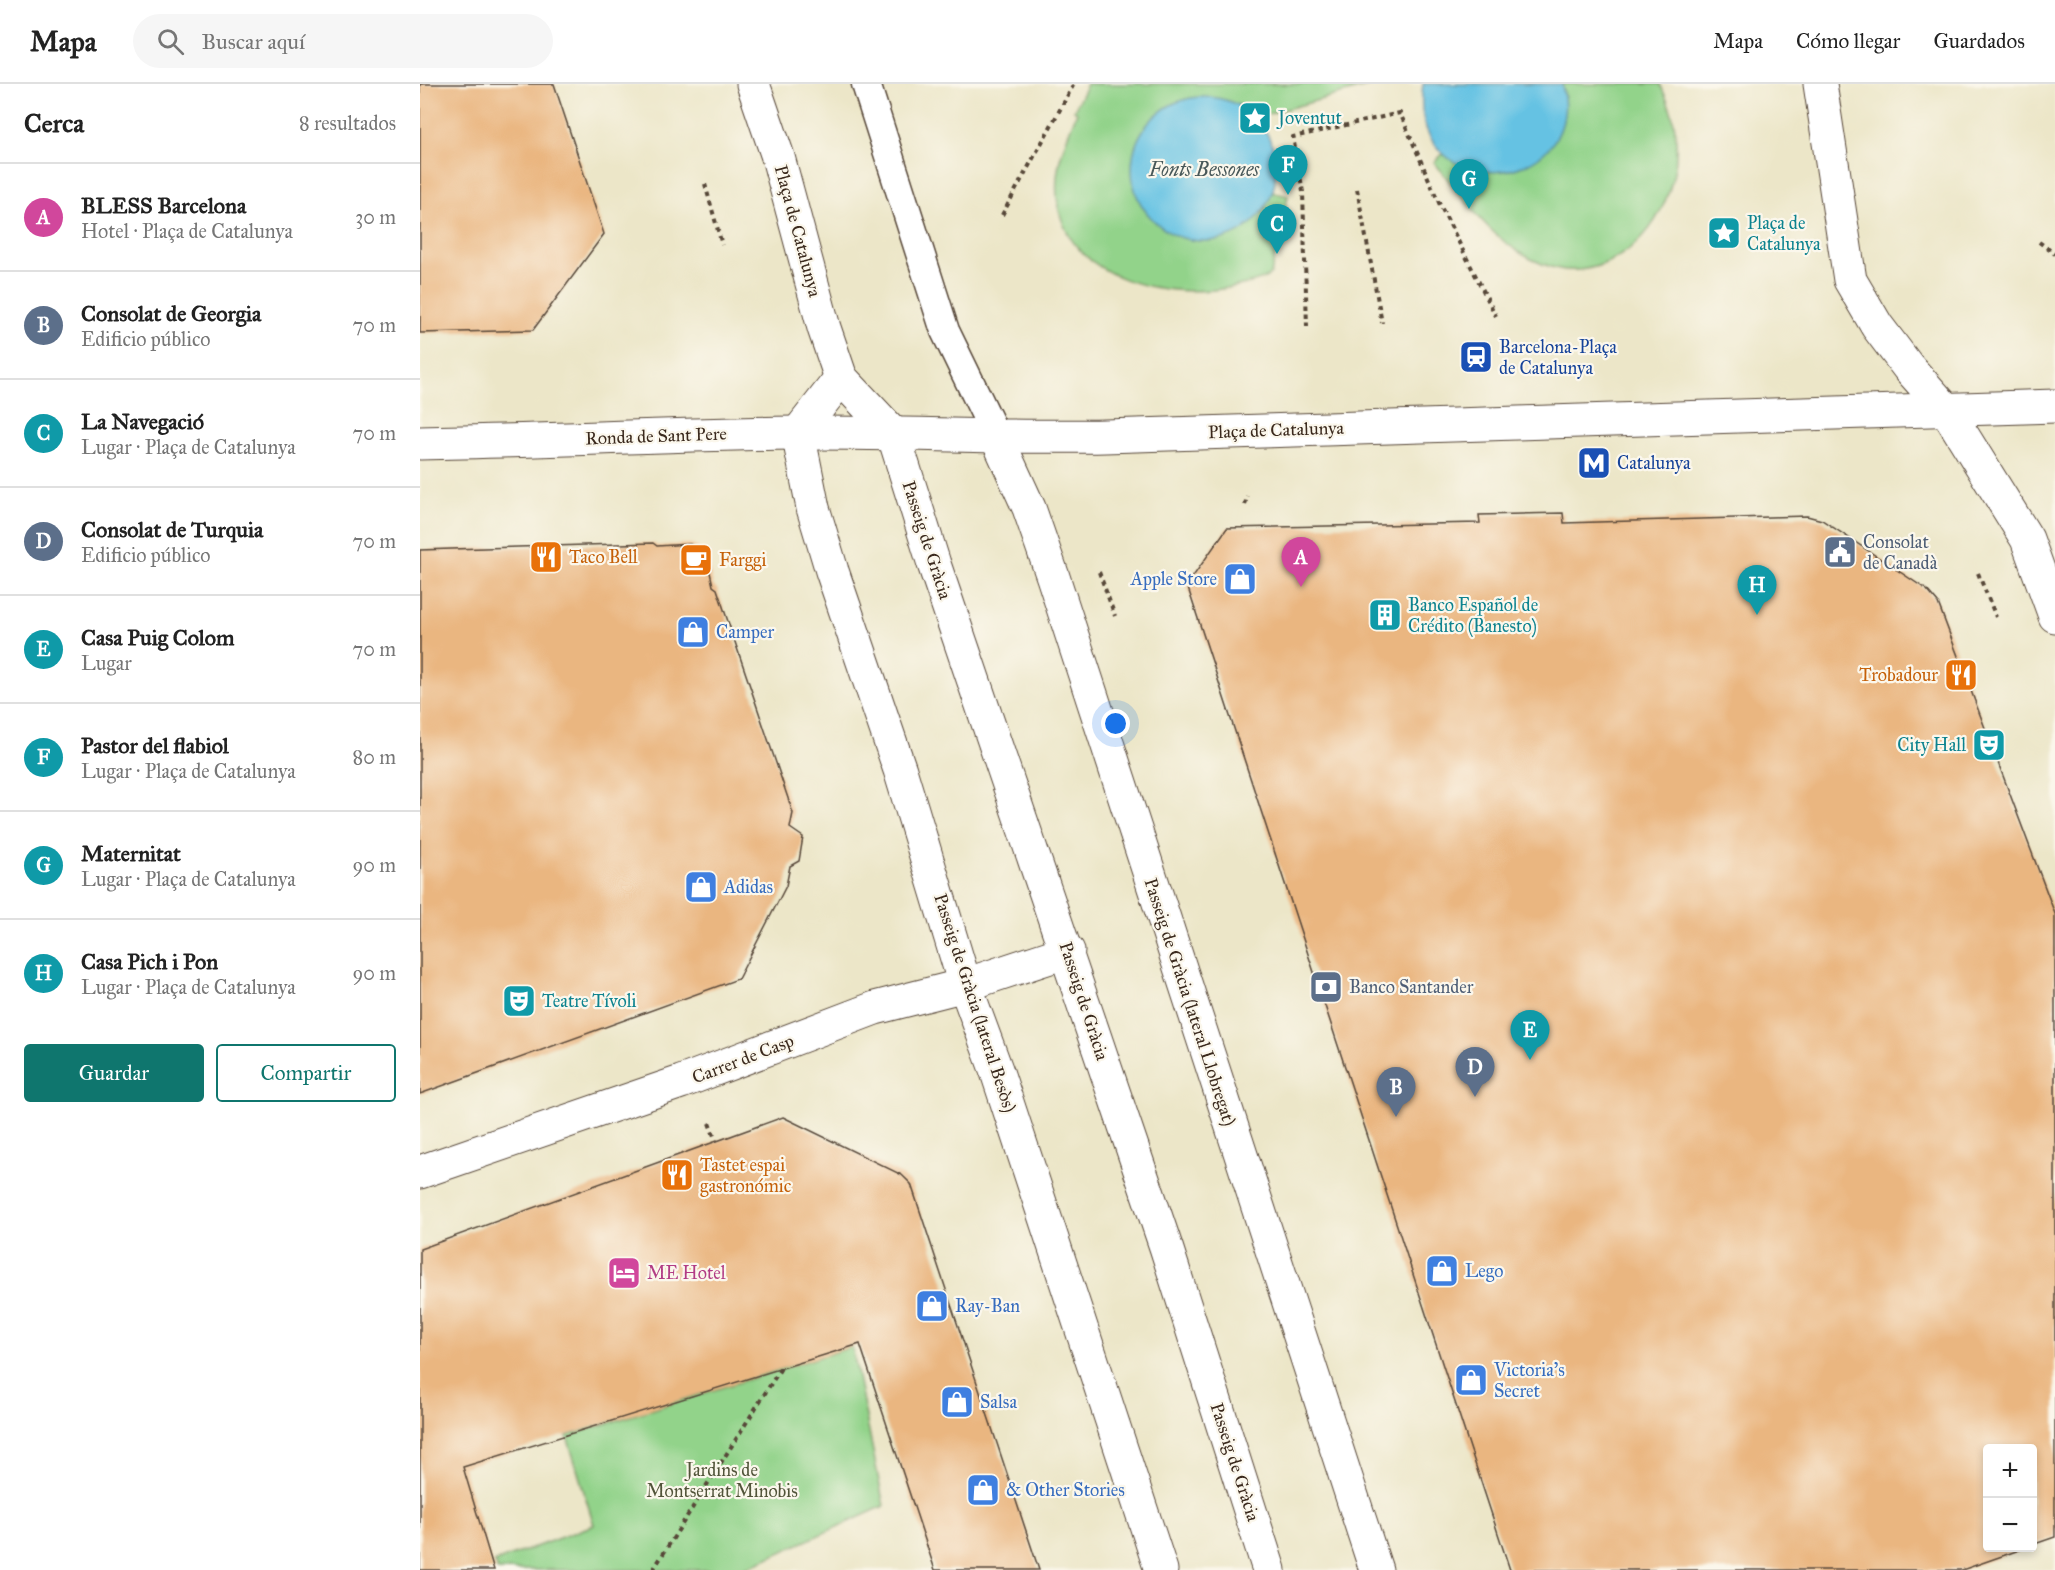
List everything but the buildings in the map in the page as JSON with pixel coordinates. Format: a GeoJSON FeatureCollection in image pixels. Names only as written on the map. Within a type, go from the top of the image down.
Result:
{"type":"FeatureCollection","features":[{"type":"Feature","properties":{"kind":"street","name":"Plaça de Catalunya"},"geometry":{"type":"LineString","coordinates":[[753,84],[778,157],[824,328],[842,378],[893,433],[997,438],[1948,412],[2055,406]]}},
{"type":"Feature","properties":{"kind":"street"},"geometry":{"type":"LineString","coordinates":[[1820,84],[1850,280],[1883,334],[1908,367],[1948,412],[2027,539],[2055,616]]}},
{"type":"Feature","properties":{"kind":"street"},"geometry":{"type":"LineString","coordinates":[[798,433],[842,378]]}},
{"type":"Feature","properties":{"kind":"street","name":"Ronda de Sant Pere"},"geometry":{"type":"LineString","coordinates":[[420,443],[798,433],[893,433]]}},
{"type":"Feature","properties":{"kind":"street","name":"Passeig de Gràcia (lateral Besòs)"},"geometry":{"type":"LineString","coordinates":[[798,433],[813,508],[832,571],[903,781],[965,985],[997,1072],[1161,1570]]}},
{"type":"Feature","properties":{"kind":"street","name":"Passeig de Gràcia"},"geometry":{"type":"LineString","coordinates":[[893,433],[934,564],[1068,951],[1166,1247],[1269,1570]]}},
{"type":"Feature","properties":{"kind":"street","name":"Passeig de Gràcia (lateral Llobregat)"},"geometry":{"type":"LineString","coordinates":[[997,438],[1029,508],[1053,577],[1376,1570]]}},
{"type":"Feature","properties":{"kind":"street","name":"Carrer de Casp"},"geometry":{"type":"LineString","coordinates":[[420,1172],[681,1082],[875,1008],[965,985],[1068,951]]}},
{"type":"Feature","properties":{"kind":"lane"},"geometry":{"type":"LineString","coordinates":[[866,84],[945,331],[997,438]]}},
{"type":"Feature","properties":{"kind":"path"},"geometry":{"type":"LineString","coordinates":[[1002,215],[1074,84]]}},
{"type":"Feature","properties":{"kind":"path"},"geometry":{"type":"LineString","coordinates":[[1307,327],[1303,192],[1293,137],[1400,113],[1440,205],[1497,316]]}},
{"type":"Feature","properties":{"kind":"path"},"geometry":{"type":"LineString","coordinates":[[705,184],[722,245]]}},
{"type":"Feature","properties":{"kind":"path"},"geometry":{"type":"LineString","coordinates":[[1357,189],[1382,323]]}},
{"type":"Feature","properties":{"kind":"path"},"geometry":{"type":"LineString","coordinates":[[2039,242],[2055,254]]}},
{"type":"Feature","properties":{"kind":"path"},"geometry":{"type":"LineString","coordinates":[[1245,505],[1247,496]]}},
{"type":"Feature","properties":{"kind":"path"},"geometry":{"type":"LineString","coordinates":[[1098,568],[1115,616]]}},
{"type":"Feature","properties":{"kind":"path"},"geometry":{"type":"LineString","coordinates":[[1978,573],[1996,616]]}},
{"type":"Feature","properties":{"kind":"path"},"geometry":{"type":"LineString","coordinates":[[709,1123],[716,1141]]}},
{"type":"Feature","properties":{"kind":"path"},"geometry":{"type":"LineString","coordinates":[[653,1570],[781,1368]]}},
{"type":"Feature","properties":{"kind":"green space"},"geometry":{"type":"Polygon","coordinates":[[[1087,84],[1376,84],[1255,118],[1239,105],[1263,212],[1272,192],[1288,196],[1271,274],[1258,281],[1233,287],[1180,290],[1153,287],[1126,280],[1102,268],[1081,252],[1066,230],[1058,204],[1058,168],[1077,112],[1074,110],[1087,84]]]}},
{"type":"Feature","properties":{"kind":"green space"},"geometry":{"type":"Polygon","coordinates":[[[1562,84],[1660,84],[1672,113],[1676,143],[1675,163],[1665,202],[1643,236],[1612,260],[1592,268],[1577,270],[1555,268],[1535,261],[1501,239],[1472,210],[1434,162],[1443,154],[1457,162],[1565,97],[1562,84]]]}},
{"type":"Feature","properties":{"kind":"green space","name":"Jardins de Montserrat Minobis"},"geometry":{"type":"Polygon","coordinates":[[[852,1347],[884,1506],[741,1570],[497,1570],[495,1562],[594,1525],[567,1436],[852,1347]]]}},
{"type":"Feature","properties":{"kind":"water"},"geometry":{"type":"Polygon","coordinates":[[[1423,84],[1562,84],[1563,121],[1549,148],[1525,165],[1496,172],[1466,167],[1441,152],[1425,124],[1423,84]]]}},
{"type":"Feature","properties":{"kind":"water","name":"Fonts Bessones"},"geometry":{"type":"Polygon","coordinates":[[[1204,97],[1231,103],[1244,109],[1255,118],[1264,129],[1270,142],[1276,169],[1270,196],[1264,209],[1255,220],[1244,229],[1231,235],[1204,241],[1177,235],[1164,229],[1153,220],[1144,209],[1138,196],[1132,169],[1138,142],[1144,129],[1153,118],[1164,109],[1177,103],[1204,97]]]}},
{"type":"Feature","properties":{"kind":"place","name":"Joventut"},"geometry":{"type":"Point","coordinates":[1255,118]}},
{"type":"Feature","properties":{"kind":"place","name":"Pastor del flabiol"},"geometry":{"type":"Point","coordinates":[1288,195]}},
{"type":"Feature","properties":{"kind":"place","name":"Maternitat"},"geometry":{"type":"Point","coordinates":[1469,209]}},
{"type":"Feature","properties":{"kind":"place","name":"Plaça de Catalunya"},"geometry":{"type":"Point","coordinates":[1724,233]}},
{"type":"Feature","properties":{"kind":"place","name":"La Navegació"},"geometry":{"type":"Point","coordinates":[1277,254]}},
{"type":"Feature","properties":{"kind":"place","name":"Barcelona-Plaça de Catalunya"},"geometry":{"type":"Point","coordinates":[1476,357]}},
{"type":"Feature","properties":{"kind":"place","name":"Catalunya"},"geometry":{"type":"Point","coordinates":[1594,463]}},
{"type":"Feature","properties":{"kind":"place","name":"Consolat de Canadà"},"geometry":{"type":"Point","coordinates":[1840,552]}},
{"type":"Feature","properties":{"kind":"place","name":"Taco Bell"},"geometry":{"type":"Point","coordinates":[546,557]}},
{"type":"Feature","properties":{"kind":"place","name":"Farggi"},"geometry":{"type":"Point","coordinates":[696,560]}},
{"type":"Feature","properties":{"kind":"place","name":"Apple Store"},"geometry":{"type":"Point","coordinates":[1240,579]}},
{"type":"Feature","properties":{"kind":"place","name":"BLESS Barcelona"},"geometry":{"type":"Point","coordinates":[1301,587]}},
{"type":"Feature","properties":{"kind":"place","name":"Banco Español de Crédito (Banesto)"},"geometry":{"type":"Point","coordinates":[1385,615]}},
{"type":"Feature","properties":{"kind":"place","name":"Casa Pich i Pon"},"geometry":{"type":"Point","coordinates":[1757,615]}},
{"type":"Feature","properties":{"kind":"place","name":"Camper"},"geometry":{"type":"Point","coordinates":[693,632]}},
{"type":"Feature","properties":{"kind":"place","name":"Trobadour"},"geometry":{"type":"Point","coordinates":[1961,675]}},
{"type":"Feature","properties":{"kind":"place","name":"City Hall"},"geometry":{"type":"Point","coordinates":[1989,745]}},
{"type":"Feature","properties":{"kind":"place","name":"Adidas"},"geometry":{"type":"Point","coordinates":[701,887]}},
{"type":"Feature","properties":{"kind":"place","name":"Banco Santander"},"geometry":{"type":"Point","coordinates":[1326,987]}},
{"type":"Feature","properties":{"kind":"place","name":"Teatre Tívoli"},"geometry":{"type":"Point","coordinates":[519,1001]}},
{"type":"Feature","properties":{"kind":"place","name":"Casa Puig Colom"},"geometry":{"type":"Point","coordinates":[1530,1060]}},
{"type":"Feature","properties":{"kind":"place","name":"Consolat de Turquia"},"geometry":{"type":"Point","coordinates":[1475,1097]}},
{"type":"Feature","properties":{"kind":"place","name":"Consolat de Georgia"},"geometry":{"type":"Point","coordinates":[1396,1117]}},
{"type":"Feature","properties":{"kind":"place","name":"Tastet espai gastronómic"},"geometry":{"type":"Point","coordinates":[677,1175]}},
{"type":"Feature","properties":{"kind":"place","name":"Lego"},"geometry":{"type":"Point","coordinates":[1442,1271]}},
{"type":"Feature","properties":{"kind":"place","name":"ME Hotel"},"geometry":{"type":"Point","coordinates":[624,1273]}},
{"type":"Feature","properties":{"kind":"place","name":"Ray-Ban"},"geometry":{"type":"Point","coordinates":[932,1306]}},
{"type":"Feature","properties":{"kind":"place","name":"Victoria's Secret"},"geometry":{"type":"Point","coordinates":[1471,1380]}},
{"type":"Feature","properties":{"kind":"place","name":"Salsa"},"geometry":{"type":"Point","coordinates":[957,1402]}},
{"type":"Feature","properties":{"kind":"place","name":"& Other Stories"},"geometry":{"type":"Point","coordinates":[983,1490]}}]}
